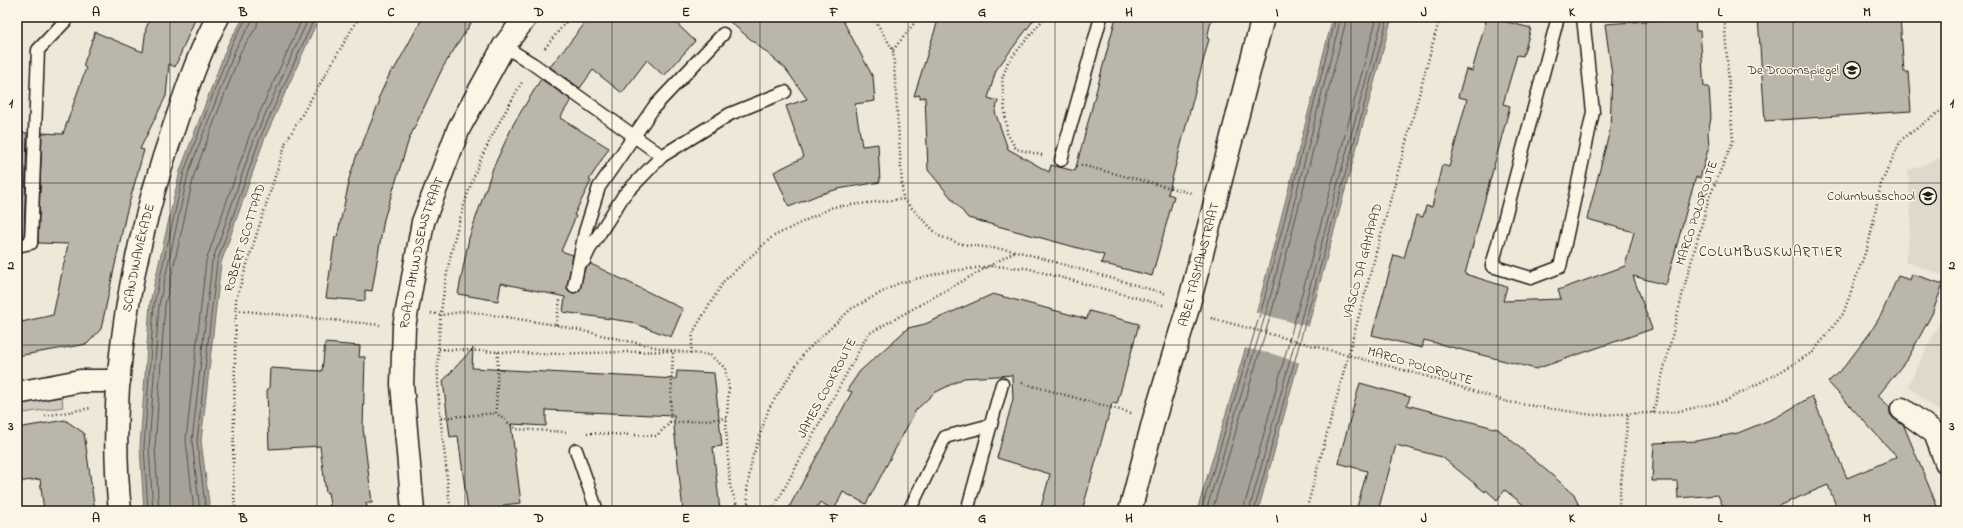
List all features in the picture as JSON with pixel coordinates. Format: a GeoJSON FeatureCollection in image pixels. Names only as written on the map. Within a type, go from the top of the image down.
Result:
{"type":"FeatureCollection","features":[{"type":"Feature","properties":{"kind":"street","name":"SCANDINAVIËKADE"},"geometry":{"type":"LineString","coordinates":[[120,511],[116,471],[119,381],[130,294],[158,170],[184,96],[208,36],[218,17]]}},
{"type":"Feature","properties":{"kind":"street","name":"ROALD AMUNDSENSTRAAT"},"geometry":{"type":"LineString","coordinates":[[413,511],[402,384],[406,318],[423,222],[459,128],[504,46],[526,17]]}},
{"type":"Feature","properties":{"kind":"street","name":"ABEL TASMANSTRAAT"},"geometry":{"type":"LineString","coordinates":[[1130,511],[1154,419],[1188,306],[1263,17]]}},
{"type":"Feature","properties":{"kind":"street"},"geometry":{"type":"LineString","coordinates":[[17,393],[80,381],[119,381]]}},
{"type":"Feature","properties":{"kind":"street"},"geometry":{"type":"LineString","coordinates":[[1902,408],[1935,433],[1946,462]]}},
{"type":"Feature","properties":{"kind":"lane"},"geometry":{"type":"LineString","coordinates":[[17,246],[30,243],[38,50],[69,17]]}},
{"type":"Feature","properties":{"kind":"lane"},"geometry":{"type":"LineString","coordinates":[[1061,160],[1101,17]]}},
{"type":"Feature","properties":{"kind":"lane"},"geometry":{"type":"LineString","coordinates":[[1558,17],[1492,266],[1531,278],[1560,267],[1593,112],[1583,17]]}},
{"type":"Feature","properties":{"kind":"lane"},"geometry":{"type":"LineString","coordinates":[[723,34],[654,107],[599,187],[586,232],[574,286],[589,250],[624,196],[662,156],[730,114],[785,92]]}},
{"type":"Feature","properties":{"kind":"lane"},"geometry":{"type":"LineString","coordinates":[[504,46],[533,64],[662,156]]}},
{"type":"Feature","properties":{"kind":"lane"},"geometry":{"type":"LineString","coordinates":[[967,511],[1002,384]]}},
{"type":"Feature","properties":{"kind":"lane"},"geometry":{"type":"LineString","coordinates":[[909,511],[945,437],[991,425]]}},
{"type":"Feature","properties":{"kind":"lane"},"geometry":{"type":"LineString","coordinates":[[576,450],[597,511]]}},
{"type":"Feature","properties":{"kind":"path","name":"ROBERT SCOTTPAD"},"geometry":{"type":"LineString","coordinates":[[235,511],[233,475],[236,299],[286,142],[359,17]]}},
{"type":"Feature","properties":{"kind":"path"},"geometry":{"type":"LineString","coordinates":[[451,511],[441,418],[438,349],[448,270],[459,224],[476,171],[496,127],[533,64],[570,17]]}},
{"type":"Feature","properties":{"kind":"path"},"geometry":{"type":"LineString","coordinates":[[873,17],[893,50],[903,199],[939,236],[961,244],[1016,251],[1188,306]]}},
{"type":"Feature","properties":{"kind":"path"},"geometry":{"type":"LineString","coordinates":[[893,50],[919,17]]}},
{"type":"Feature","properties":{"kind":"path","name":"VASCO DA GAMAPAD"},"geometry":{"type":"LineString","coordinates":[[1306,511],[1440,17]]}},
{"type":"Feature","properties":{"kind":"path","name":"MARCO POLOROUTE"},"geometry":{"type":"LineString","coordinates":[[1653,413],[1684,288],[1707,206],[1733,141],[1724,17]]}},
{"type":"Feature","properties":{"kind":"path","name":"MARCO POLOROUTE"},"geometry":{"type":"LineString","coordinates":[[1211,318],[1429,377],[1508,402],[1593,415],[1674,412],[1725,401],[1780,372],[1813,352],[1843,314],[1869,242],[1881,184],[1901,140],[1946,107]]}},
{"type":"Feature","properties":{"kind":"path"},"geometry":{"type":"LineString","coordinates":[[691,353],[693,332],[724,281],[772,237],[833,207],[903,199]]}},
{"type":"Feature","properties":{"kind":"path","name":"JAMES COOKROUTE"},"geometry":{"type":"LineString","coordinates":[[772,511],[868,334],[1016,251]]}},
{"type":"Feature","properties":{"kind":"path","name":"JAMES COOKROUTE"},"geometry":{"type":"LineString","coordinates":[[749,511],[747,490],[752,458],[769,408],[805,352],[851,309],[899,283],[944,272],[991,266],[1026,268],[1188,306]]}},
{"type":"Feature","properties":{"kind":"path"},"geometry":{"type":"LineString","coordinates":[[236,310],[406,318],[466,311],[556,325],[673,351],[710,355],[725,368],[729,387],[726,428],[730,486],[739,511]]}},
{"type":"Feature","properties":{"kind":"path"},"geometry":{"type":"LineString","coordinates":[[438,349],[545,354],[673,351]]}},
{"type":"Feature","properties":{"kind":"path"},"geometry":{"type":"LineString","coordinates":[[670,423],[673,351]]}},
{"type":"Feature","properties":{"kind":"path"},"geometry":{"type":"LineString","coordinates":[[496,413],[498,352]]}},
{"type":"Feature","properties":{"kind":"path"},"geometry":{"type":"LineString","coordinates":[[1002,384],[1013,380],[1154,419]]}},
{"type":"Feature","properties":{"kind":"path"},"geometry":{"type":"LineString","coordinates":[[40,416],[118,404]]}},
{"type":"Feature","properties":{"kind":"path"},"geometry":{"type":"LineString","coordinates":[[441,418],[496,413],[516,429],[570,432]]}},
{"type":"Feature","properties":{"kind":"path"},"geometry":{"type":"LineString","coordinates":[[1621,511],[1619,504],[1628,414]]}},
{"type":"Feature","properties":{"kind":"path"},"geometry":{"type":"LineString","coordinates":[[586,433],[656,436],[670,423],[727,418]]}},
{"type":"Feature","properties":{"kind":"shaded area","name":"Columbusschool"},"geometry":{"type":"Polygon","coordinates":[[[1946,155],[1946,276],[1905,262],[1911,222],[1908,171],[1946,155]]]}},
{"type":"Feature","properties":{"kind":"shaded area"},"geometry":{"type":"Polygon","coordinates":[[[1946,309],[1946,417],[1908,386],[1946,309]]]}},
{"type":"Feature","properties":{"kind":"shaded area"},"geometry":{"type":"Polygon","coordinates":[[[62,397],[63,407],[17,414],[17,403],[62,397]]]}},
{"type":"Feature","properties":{"kind":"water"},"geometry":{"type":"Polygon","coordinates":[[[244,17],[319,17],[264,140],[221,263],[201,441],[210,511],[144,511],[140,447],[150,303],[180,171],[228,44],[244,17]]]}},
{"type":"Feature","properties":{"kind":"water"},"geometry":{"type":"Polygon","coordinates":[[[1333,17],[1392,17],[1258,511],[1197,511],[1259,303],[1333,17]]]}},
{"type":"Feature","properties":{"kind":"pier"},"geometry":{"type":"Polygon","coordinates":[[[1254,312],[1310,327],[1300,363],[1273,354],[1244,348],[1254,312]]]}},
{"type":"Feature","properties":{"kind":"building"},"geometry":{"type":"Polygon","coordinates":[[[151,17],[196,17],[175,67],[169,64],[166,96],[140,149],[144,150],[126,214],[101,329],[87,344],[17,356],[17,323],[53,315],[68,244],[38,243],[42,133],[63,134],[86,68],[83,66],[95,32],[143,52],[146,28],[151,17]]]}},
{"type":"Feature","properties":{"kind":"building"},"geometry":{"type":"Polygon","coordinates":[[[423,17],[475,17],[443,67],[409,139],[384,219],[372,291],[365,290],[365,301],[326,298],[335,237],[337,237],[348,182],[358,151],[359,152],[380,100],[378,99],[392,69],[394,70],[423,17]]]}},
{"type":"Feature","properties":{"kind":"building"},"geometry":{"type":"Polygon","coordinates":[[[590,17],[670,17],[695,41],[664,76],[647,60],[622,93],[593,70],[580,88],[550,67],[590,17]]]}},
{"type":"Feature","properties":{"kind":"building"},"geometry":{"type":"Polygon","coordinates":[[[724,17],[841,17],[873,77],[875,101],[855,104],[862,146],[878,144],[880,182],[838,189],[818,195],[789,207],[774,172],[804,157],[786,106],[807,99],[785,68],[724,17]]]}},
{"type":"Feature","properties":{"kind":"building"},"geometry":{"type":"Polygon","coordinates":[[[939,17],[1036,17],[996,70],[988,98],[998,101],[995,112],[1008,149],[1049,172],[1051,165],[1075,171],[1116,17],[1212,17],[1207,38],[1209,39],[1168,194],[1174,196],[1152,276],[1101,263],[1104,255],[968,218],[928,170],[925,97],[920,98],[920,95],[914,96],[939,17]]]}},
{"type":"Feature","properties":{"kind":"building"},"geometry":{"type":"Polygon","coordinates":[[[1487,17],[1531,28],[1523,56],[1517,55],[1503,104],[1510,106],[1465,274],[1507,287],[1503,301],[1561,299],[1558,290],[1625,266],[1634,232],[1587,219],[1610,130],[1612,75],[1605,24],[1659,20],[1659,17],[1695,17],[1696,31],[1700,31],[1704,87],[1709,87],[1711,118],[1708,133],[1709,146],[1700,178],[1696,177],[1666,285],[1633,276],[1652,329],[1536,369],[1424,340],[1422,348],[1372,335],[1394,255],[1404,258],[1416,215],[1423,217],[1426,206],[1432,207],[1442,165],[1449,167],[1467,99],[1458,97],[1466,69],[1472,71],[1487,17]]]}},
{"type":"Feature","properties":{"kind":"building","name":"De Droomspiegel"},"geometry":{"type":"Polygon","coordinates":[[[1758,17],[1900,17],[1904,72],[1908,72],[1911,111],[1765,121],[1758,17]]]}},
{"type":"Feature","properties":{"kind":"building"},"geometry":{"type":"Polygon","coordinates":[[[541,79],[571,100],[560,118],[609,148],[589,180],[591,181],[574,215],[576,216],[561,251],[573,255],[567,289],[573,293],[579,291],[585,268],[591,264],[683,309],[671,337],[631,322],[563,312],[565,297],[501,283],[498,301],[458,294],[469,238],[493,168],[514,123],[541,79]]]}},
{"type":"Feature","properties":{"kind":"building"},"geometry":{"type":"Polygon","coordinates":[[[17,132],[27,133],[24,237],[17,238],[17,132]]]}},
{"type":"Feature","properties":{"kind":"building"},"geometry":{"type":"Polygon","coordinates":[[[1912,274],[1943,284],[1932,314],[1908,358],[1878,396],[1890,407],[1890,414],[1894,419],[1904,426],[1939,511],[1838,511],[1828,485],[1766,511],[1725,511],[1718,495],[1678,498],[1677,481],[1652,481],[1654,443],[1697,441],[1738,433],[1777,417],[1812,396],[1847,478],[1897,457],[1828,382],[1844,367],[1870,333],[1881,315],[1898,276],[1910,280],[1912,274]]]}},
{"type":"Feature","properties":{"kind":"building"},"geometry":{"type":"Polygon","coordinates":[[[993,294],[1087,319],[1089,311],[1139,324],[1117,404],[1112,403],[1082,511],[1040,511],[1050,474],[997,458],[1013,399],[1012,375],[964,378],[934,393],[916,410],[866,504],[843,492],[834,510],[820,502],[815,511],[787,511],[852,392],[847,390],[860,371],[908,328],[925,324],[993,294]]]}},
{"type":"Feature","properties":{"kind":"building"},"geometry":{"type":"Polygon","coordinates":[[[325,343],[360,346],[359,357],[365,357],[363,428],[372,503],[366,503],[368,511],[331,511],[328,492],[326,493],[320,446],[269,449],[267,389],[269,389],[270,368],[322,371],[325,343]]]}},
{"type":"Feature","properties":{"kind":"building"},"geometry":{"type":"Polygon","coordinates":[[[473,348],[472,368],[676,379],[677,371],[714,373],[722,446],[713,447],[720,511],[683,511],[674,416],[546,410],[546,426],[511,424],[521,503],[503,505],[505,511],[468,511],[458,436],[450,437],[443,381],[473,348]]]}},
{"type":"Feature","properties":{"kind":"building"},"geometry":{"type":"Polygon","coordinates":[[[1360,383],[1410,397],[1407,405],[1498,429],[1574,494],[1581,511],[1531,511],[1505,490],[1497,500],[1442,457],[1396,445],[1378,511],[1356,511],[1367,471],[1338,463],[1360,383]]]}},
{"type":"Feature","properties":{"kind":"building"},"geometry":{"type":"Polygon","coordinates":[[[65,420],[84,433],[95,511],[44,511],[40,479],[17,482],[17,428],[65,420]]]}},
{"type":"Feature","properties":{"kind":"place","name":"De Droomspiegel"},"geometry":{"type":"Point","coordinates":[1852,70]}},
{"type":"Feature","properties":{"kind":"place","name":"Columbusschool"},"geometry":{"type":"Point","coordinates":[1928,196]}},
{"type":"Feature","properties":{"kind":"district","name":"COLUMBUSKWARTIER"},"geometry":{"type":"Point","coordinates":[1771,252]}}]}
